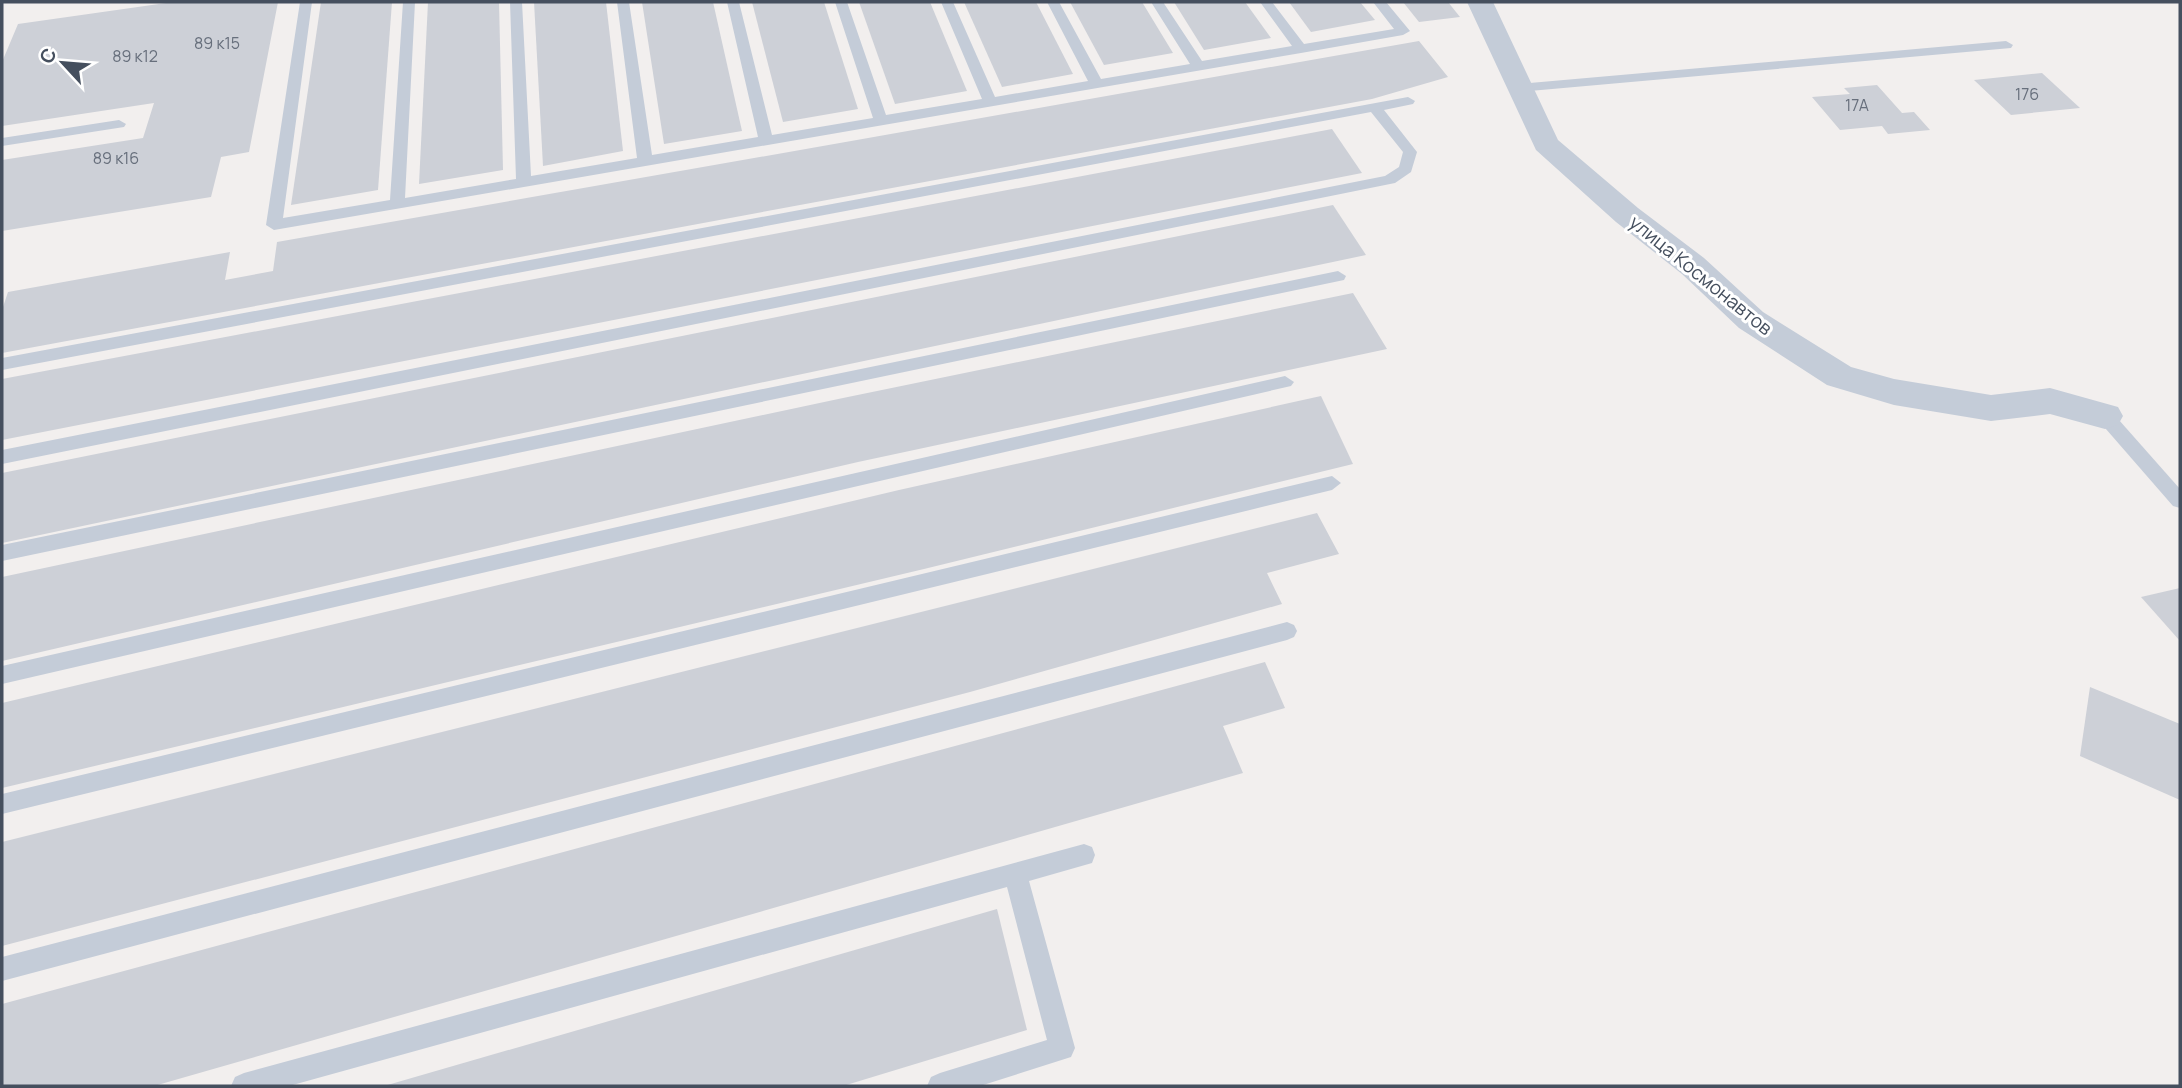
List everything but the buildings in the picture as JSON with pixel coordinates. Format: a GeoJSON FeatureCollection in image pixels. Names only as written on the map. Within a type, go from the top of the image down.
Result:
{"type":"FeatureCollection","features":[{"type":"Feature","properties":{"kind":"street","name":"улица Космонавтов"},"geometry":{"type":"LineString","coordinates":[[1480,2],[1546,144],[1627,215],[1693,266],[1751,320],[1839,376],[1894,392],[1991,408],[2050,401],[2105,415]]}},
{"type":"Feature","properties":{"kind":"lane"},"geometry":{"type":"LineString","coordinates":[[306,2],[274,225],[1403,32],[1379,2]]}},
{"type":"Feature","properties":{"kind":"lane"},"geometry":{"type":"LineString","coordinates":[[397,204],[409,2]]}},
{"type":"Feature","properties":{"kind":"lane"},"geometry":{"type":"LineString","coordinates":[[516,2],[524,182]]}},
{"type":"Feature","properties":{"kind":"lane"},"geometry":{"type":"LineString","coordinates":[[623,2],[645,161]]}},
{"type":"Feature","properties":{"kind":"lane"},"geometry":{"type":"LineString","coordinates":[[733,2],[766,141]]}},
{"type":"Feature","properties":{"kind":"lane"},"geometry":{"type":"LineString","coordinates":[[841,2],[881,121]]}},
{"type":"Feature","properties":{"kind":"lane"},"geometry":{"type":"LineString","coordinates":[[947,2],[990,102]]}},
{"type":"Feature","properties":{"kind":"lane"},"geometry":{"type":"LineString","coordinates":[[1053,2],[1097,84]]}},
{"type":"Feature","properties":{"kind":"lane"},"geometry":{"type":"LineString","coordinates":[[1157,2],[1198,66]]}},
{"type":"Feature","properties":{"kind":"lane"},"geometry":{"type":"LineString","coordinates":[[1266,2],[1301,49]]}},
{"type":"Feature","properties":{"kind":"lane"},"geometry":{"type":"LineString","coordinates":[[1519,88],[2006,45]]}},
{"type":"Feature","properties":{"kind":"lane"},"geometry":{"type":"LineString","coordinates":[[2,364],[1408,101]]}},
{"type":"Feature","properties":{"kind":"lane"},"geometry":{"type":"LineString","coordinates":[[2,457],[1390,180],[1406,169],[1410,152],[1374,107]]}},
{"type":"Feature","properties":{"kind":"lane"},"geometry":{"type":"LineString","coordinates":[[2,142],[119,124]]}},
{"type":"Feature","properties":{"kind":"lane"},"geometry":{"type":"LineString","coordinates":[[2,553],[1338,276]]}},
{"type":"Feature","properties":{"kind":"lane"},"geometry":{"type":"LineString","coordinates":[[2,675],[1285,382]]}},
{"type":"Feature","properties":{"kind":"lane"},"geometry":{"type":"LineString","coordinates":[[2105,415],[2180,501]]}},
{"type":"Feature","properties":{"kind":"lane"},"geometry":{"type":"LineString","coordinates":[[2,804],[1332,483]]}},
{"type":"Feature","properties":{"kind":"lane"},"geometry":{"type":"LineString","coordinates":[[2,969],[1287,631]]}},
{"type":"Feature","properties":{"kind":"lane"},"geometry":{"type":"LineString","coordinates":[[244,1086],[1084,855]]}},
{"type":"Feature","properties":{"kind":"lane"},"geometry":{"type":"LineString","coordinates":[[940,1086],[1062,1048],[1016,874]]}}]}
